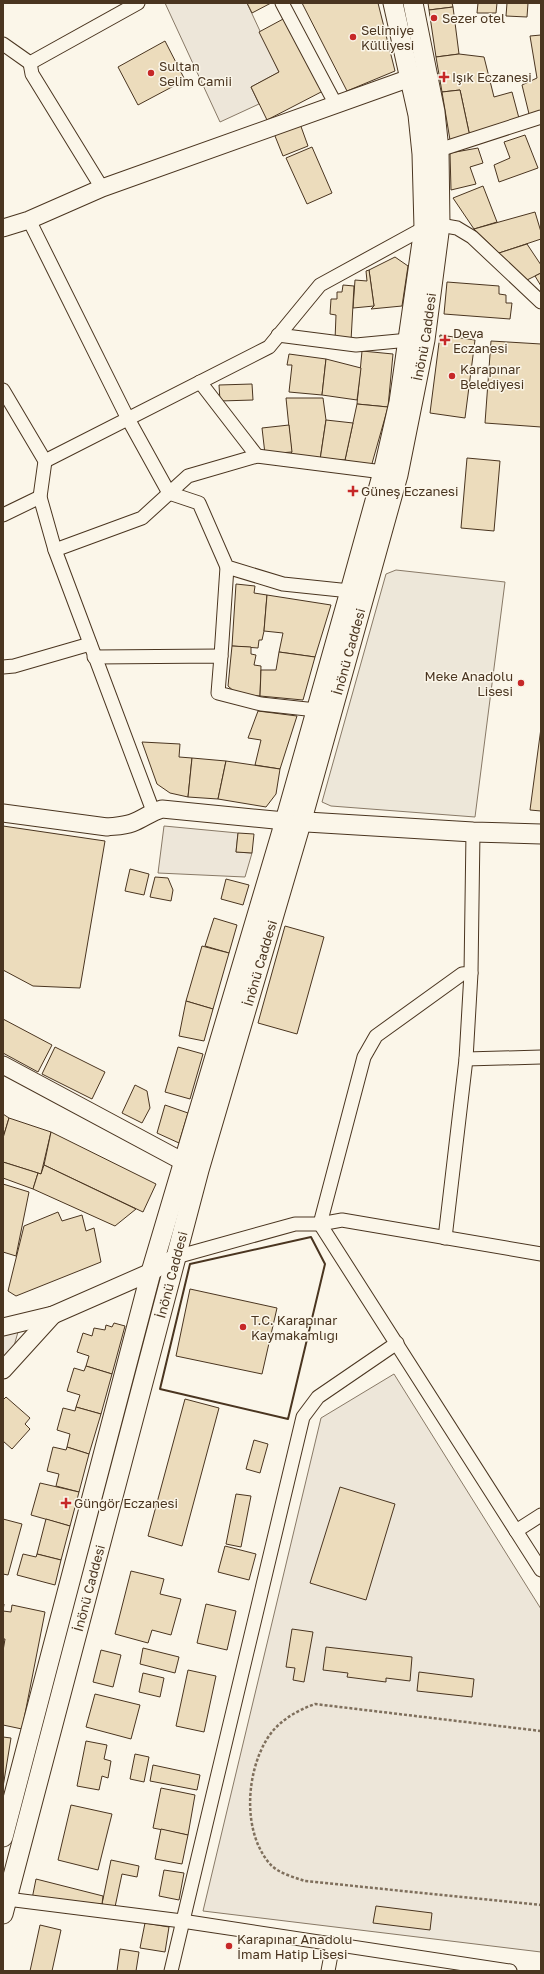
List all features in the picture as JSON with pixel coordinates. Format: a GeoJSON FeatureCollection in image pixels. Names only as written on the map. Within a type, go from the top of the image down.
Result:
{"type":"FeatureCollection","features":[{"type":"Feature","properties":{"kind":"main road","name":"İnönü Caddesi"},"geometry":{"type":"LineString","coordinates":[[293,822],[316,710],[350,591],[399,402],[409,340],[432,227],[418,115],[394,3]]}},
{"type":"Feature","properties":{"kind":"main road","name":"İnönü Caddesi"},"geometry":{"type":"LineString","coordinates":[[3,1837],[151,1272],[191,1166],[398,475],[425,340],[438,150],[435,112],[413,3]]}},
{"type":"Feature","properties":{"kind":"main road"},"geometry":{"type":"LineString","coordinates":[[293,822],[473,832],[541,834]]}},
{"type":"Feature","properties":{"kind":"main road","name":"İnönü Caddesi"},"geometry":{"type":"LineString","coordinates":[[4,1904],[176,1257],[191,1166]]}},
{"type":"Feature","properties":{"kind":"street"},"geometry":{"type":"LineString","coordinates":[[30,63],[138,3]]}},
{"type":"Feature","properties":{"kind":"street"},"geometry":{"type":"LineString","coordinates":[[282,3],[335,103]]}},
{"type":"Feature","properties":{"kind":"street"},"geometry":{"type":"LineString","coordinates":[[3,44],[30,63],[32,74],[102,188]]}},
{"type":"Feature","properties":{"kind":"street"},"geometry":{"type":"LineString","coordinates":[[3,228],[29,220],[102,188],[335,103],[410,78]]}},
{"type":"Feature","properties":{"kind":"street"},"geometry":{"type":"LineString","coordinates":[[438,150],[541,117]]}},
{"type":"Feature","properties":{"kind":"street"},"geometry":{"type":"LineString","coordinates":[[29,220],[127,418],[169,493],[199,503],[227,567],[222,656],[218,693],[261,704],[316,710]]}},
{"type":"Feature","properties":{"kind":"street"},"geometry":{"type":"LineString","coordinates":[[45,461],[268,347],[320,285],[432,227],[457,228],[472,237],[541,302]]}},
{"type":"Feature","properties":{"kind":"street"},"geometry":{"type":"LineString","coordinates":[[278,335],[356,345],[409,340]]}},
{"type":"Feature","properties":{"kind":"street"},"geometry":{"type":"LineString","coordinates":[[200,382],[257,456]]}},
{"type":"Feature","properties":{"kind":"street"},"geometry":{"type":"LineString","coordinates":[[3,390],[45,461],[40,497],[55,550],[153,811]]}},
{"type":"Feature","properties":{"kind":"street"},"geometry":{"type":"LineString","coordinates":[[55,550],[142,518],[188,476],[257,456],[382,472]]}},
{"type":"Feature","properties":{"kind":"street"},"geometry":{"type":"LineString","coordinates":[[3,515],[40,497]]}},
{"type":"Feature","properties":{"kind":"street"},"geometry":{"type":"LineString","coordinates":[[227,567],[283,584],[350,591]]}},
{"type":"Feature","properties":{"kind":"street"},"geometry":{"type":"LineString","coordinates":[[3,667],[14,666],[90,644]]}},
{"type":"Feature","properties":{"kind":"street"},"geometry":{"type":"LineString","coordinates":[[94,657],[222,656]]}},
{"type":"Feature","properties":{"kind":"street"},"geometry":{"type":"LineString","coordinates":[[3,813],[107,827],[133,823],[153,811],[162,809],[293,822]]}},
{"type":"Feature","properties":{"kind":"street"},"geometry":{"type":"LineString","coordinates":[[445,1238],[466,1059],[471,973],[473,832]]}},
{"type":"Feature","properties":{"kind":"street"},"geometry":{"type":"LineString","coordinates":[[471,973],[462,974],[376,1036],[364,1057],[320,1224],[541,1570]]}},
{"type":"Feature","properties":{"kind":"street"},"geometry":{"type":"LineString","coordinates":[[466,1059],[541,1057]]}},
{"type":"Feature","properties":{"kind":"street"},"geometry":{"type":"LineString","coordinates":[[3,1065],[191,1166]]}},
{"type":"Feature","properties":{"kind":"street"},"geometry":{"type":"LineString","coordinates":[[3,1327],[53,1315],[151,1272],[176,1257],[295,1224],[320,1224],[342,1220],[541,1254]]}},
{"type":"Feature","properties":{"kind":"street"},"geometry":{"type":"LineString","coordinates":[[3,1370],[53,1315]]}},
{"type":"Feature","properties":{"kind":"street"},"geometry":{"type":"LineString","coordinates":[[171,1971],[303,1417],[318,1397],[397,1343]]}},
{"type":"Feature","properties":{"kind":"street"},"geometry":{"type":"LineString","coordinates":[[516,1531],[541,1515]]}},
{"type":"Feature","properties":{"kind":"street"},"geometry":{"type":"LineString","coordinates":[[4,1904],[182,1921],[510,1971]]}},
{"type":"Feature","properties":{"kind":"street"},"geometry":{"type":"LineString","coordinates":[[328,1971],[333,1944]]}},
{"type":"Feature","properties":{"kind":"path"},"geometry":{"type":"LineString","coordinates":[[541,1731],[315,1704],[292,1714],[282,1722],[267,1739],[252,1776],[251,1797],[254,1832],[260,1850],[270,1864],[285,1874],[305,1882],[541,1905]]}},
{"type":"Feature","properties":{"kind":"shaded area"},"geometry":{"type":"Polygon","coordinates":[[[165,3],[247,3],[279,72],[251,87],[259,104],[220,122],[165,3]]]}},
{"type":"Feature","properties":{"kind":"shaded area"},"geometry":{"type":"Polygon","coordinates":[[[396,570],[505,582],[475,817],[331,806],[322,802],[386,574],[396,570]]]}},
{"type":"Feature","properties":{"kind":"shaded area"},"geometry":{"type":"Polygon","coordinates":[[[164,826],[238,833],[236,852],[252,853],[245,877],[158,873],[164,826]]]}},
{"type":"Feature","properties":{"kind":"shaded area"},"geometry":{"type":"Polygon","coordinates":[[[18,1332],[14,1346],[3,1357],[3,1334],[18,1332]]]}},
{"type":"Feature","properties":{"kind":"shaded area"},"geometry":{"type":"Polygon","coordinates":[[[394,1374],[541,1609],[541,1952],[203,1911],[321,1418],[394,1374]]]}},
{"type":"Feature","properties":{"kind":"building"},"geometry":{"type":"Polygon","coordinates":[[[247,3],[271,3],[252,13],[247,3]]]}},
{"type":"Feature","properties":{"kind":"building","name":"Selimiye Külliyesi"},"geometry":{"type":"Polygon","coordinates":[[[302,3],[378,3],[395,71],[347,91],[302,3]]]}},
{"type":"Feature","properties":{"kind":"building"},"geometry":{"type":"Polygon","coordinates":[[[428,3],[452,3],[453,7],[429,10],[428,3]]]}},
{"type":"Feature","properties":{"kind":"building"},"geometry":{"type":"Polygon","coordinates":[[[478,3],[497,3],[496,13],[477,13],[478,3]]]}},
{"type":"Feature","properties":{"kind":"building"},"geometry":{"type":"Polygon","coordinates":[[[507,3],[528,3],[527,17],[506,16],[507,3]]]}},
{"type":"Feature","properties":{"kind":"building"},"geometry":{"type":"Polygon","coordinates":[[[453,7],[459,54],[436,57],[429,10],[453,7]]]}},
{"type":"Feature","properties":{"kind":"building"},"geometry":{"type":"Polygon","coordinates":[[[285,18],[323,91],[267,120],[251,87],[279,72],[259,32],[285,18]]]}},
{"type":"Feature","properties":{"kind":"building"},"geometry":{"type":"Polygon","coordinates":[[[541,35],[541,115],[530,118],[522,85],[537,78],[530,36],[541,35]]]}},
{"type":"Feature","properties":{"kind":"building","name":"Sultan Selim Camii"},"geometry":{"type":"Polygon","coordinates":[[[165,41],[185,80],[138,105],[118,67],[165,41]]]}},
{"type":"Feature","properties":{"kind":"building"},"geometry":{"type":"Polygon","coordinates":[[[459,54],[484,57],[494,97],[512,92],[520,122],[470,137],[460,90],[442,92],[436,57],[459,54]]]}},
{"type":"Feature","properties":{"kind":"building"},"geometry":{"type":"Polygon","coordinates":[[[460,90],[470,137],[450,140],[442,92],[460,90]]]}},
{"type":"Feature","properties":{"kind":"building"},"geometry":{"type":"Polygon","coordinates":[[[299,121],[308,146],[283,156],[273,131],[299,121]]]}},
{"type":"Feature","properties":{"kind":"building"},"geometry":{"type":"Polygon","coordinates":[[[525,135],[538,168],[499,182],[494,165],[510,158],[504,142],[525,135]]]}},
{"type":"Feature","properties":{"kind":"building"},"geometry":{"type":"Polygon","coordinates":[[[312,147],[332,193],[307,204],[286,158],[312,147]]]}},
{"type":"Feature","properties":{"kind":"building"},"geometry":{"type":"Polygon","coordinates":[[[478,148],[483,163],[470,167],[476,184],[451,190],[450,153],[478,148]]]}},
{"type":"Feature","properties":{"kind":"building"},"geometry":{"type":"Polygon","coordinates":[[[483,186],[497,222],[474,229],[453,198],[483,186]]]}},
{"type":"Feature","properties":{"kind":"building"},"geometry":{"type":"Polygon","coordinates":[[[535,212],[541,232],[541,239],[499,253],[474,229],[535,212]]]}},
{"type":"Feature","properties":{"kind":"building"},"geometry":{"type":"Polygon","coordinates":[[[527,244],[541,265],[541,273],[527,280],[499,253],[527,244]]]}},
{"type":"Feature","properties":{"kind":"building"},"geometry":{"type":"Polygon","coordinates":[[[395,257],[408,266],[402,306],[371,309],[374,306],[369,270],[395,257]]]}},
{"type":"Feature","properties":{"kind":"building"},"geometry":{"type":"Polygon","coordinates":[[[369,270],[374,306],[353,308],[355,280],[367,281],[366,271],[369,270]]]}},
{"type":"Feature","properties":{"kind":"building"},"geometry":{"type":"Polygon","coordinates":[[[541,273],[541,286],[535,276],[541,273]]]}},
{"type":"Feature","properties":{"kind":"building"},"geometry":{"type":"Polygon","coordinates":[[[447,282],[499,286],[499,294],[506,295],[506,303],[512,303],[510,319],[444,314],[447,282]]]}},
{"type":"Feature","properties":{"kind":"building"},"geometry":{"type":"Polygon","coordinates":[[[343,285],[354,286],[351,341],[335,340],[336,315],[330,314],[331,299],[337,299],[337,292],[342,292],[343,285]]]}},
{"type":"Feature","properties":{"kind":"building","name":"Karapınar Belediyesi"},"geometry":{"type":"Polygon","coordinates":[[[440,335],[475,340],[465,418],[430,413],[440,335]]]}},
{"type":"Feature","properties":{"kind":"building"},"geometry":{"type":"Polygon","coordinates":[[[491,341],[541,344],[541,427],[485,423],[491,341]]]}},
{"type":"Feature","properties":{"kind":"building"},"geometry":{"type":"Polygon","coordinates":[[[362,351],[393,354],[388,407],[357,404],[362,351]]]}},
{"type":"Feature","properties":{"kind":"building"},"geometry":{"type":"Polygon","coordinates":[[[289,354],[326,359],[322,395],[289,392],[292,365],[287,365],[289,354]]]}},
{"type":"Feature","properties":{"kind":"building"},"geometry":{"type":"Polygon","coordinates":[[[326,359],[361,368],[357,400],[322,395],[326,359]]]}},
{"type":"Feature","properties":{"kind":"building"},"geometry":{"type":"Polygon","coordinates":[[[252,384],[253,400],[220,401],[219,385],[252,384]]]}},
{"type":"Feature","properties":{"kind":"building"},"geometry":{"type":"Polygon","coordinates":[[[286,398],[323,398],[326,420],[320,460],[292,457],[286,398]]]}},
{"type":"Feature","properties":{"kind":"building"},"geometry":{"type":"Polygon","coordinates":[[[357,404],[388,407],[371,467],[345,460],[357,404]]]}},
{"type":"Feature","properties":{"kind":"building"},"geometry":{"type":"Polygon","coordinates":[[[326,420],[353,423],[345,460],[320,460],[326,420]]]}},
{"type":"Feature","properties":{"kind":"building"},"geometry":{"type":"Polygon","coordinates":[[[289,425],[292,452],[265,454],[262,428],[289,425]]]}},
{"type":"Feature","properties":{"kind":"building"},"geometry":{"type":"Polygon","coordinates":[[[467,458],[500,461],[494,531],[461,528],[467,458]]]}},
{"type":"Feature","properties":{"kind":"building"},"geometry":{"type":"Polygon","coordinates":[[[236,584],[255,586],[254,593],[267,595],[264,631],[262,640],[259,640],[258,648],[232,646],[236,584]]]}},
{"type":"Feature","properties":{"kind":"building"},"geometry":{"type":"Polygon","coordinates":[[[267,595],[331,605],[315,657],[279,652],[283,633],[264,631],[267,595]]]}},
{"type":"Feature","properties":{"kind":"building"},"geometry":{"type":"Polygon","coordinates":[[[232,646],[251,647],[251,654],[256,655],[254,665],[261,666],[260,696],[237,694],[228,686],[232,646]]]}},
{"type":"Feature","properties":{"kind":"building"},"geometry":{"type":"Polygon","coordinates":[[[279,652],[315,657],[303,700],[260,696],[261,670],[276,670],[279,652]]]}},
{"type":"Feature","properties":{"kind":"building"},"geometry":{"type":"Polygon","coordinates":[[[258,711],[297,716],[280,769],[255,765],[261,740],[248,738],[258,711]]]}},
{"type":"Feature","properties":{"kind":"building"},"geometry":{"type":"Polygon","coordinates":[[[541,728],[541,811],[530,810],[541,728]]]}},
{"type":"Feature","properties":{"kind":"building"},"geometry":{"type":"Polygon","coordinates":[[[142,742],[180,744],[179,757],[192,758],[188,797],[170,793],[157,784],[142,742]]]}},
{"type":"Feature","properties":{"kind":"building"},"geometry":{"type":"Polygon","coordinates":[[[192,758],[226,761],[218,799],[188,797],[192,758]]]}},
{"type":"Feature","properties":{"kind":"building"},"geometry":{"type":"Polygon","coordinates":[[[226,761],[280,769],[276,794],[266,807],[218,799],[226,761]]]}},
{"type":"Feature","properties":{"kind":"building"},"geometry":{"type":"Polygon","coordinates":[[[3,826],[105,841],[80,988],[33,986],[3,970],[3,826]]]}},
{"type":"Feature","properties":{"kind":"building"},"geometry":{"type":"Polygon","coordinates":[[[238,833],[254,834],[252,853],[236,852],[238,833]]]}},
{"type":"Feature","properties":{"kind":"building"},"geometry":{"type":"Polygon","coordinates":[[[130,869],[149,874],[144,895],[125,891],[130,869]]]}},
{"type":"Feature","properties":{"kind":"building"},"geometry":{"type":"Polygon","coordinates":[[[155,877],[168,878],[173,890],[171,901],[150,897],[155,877]]]}},
{"type":"Feature","properties":{"kind":"building"},"geometry":{"type":"Polygon","coordinates":[[[226,879],[249,885],[243,905],[221,899],[226,879]]]}},
{"type":"Feature","properties":{"kind":"building"},"geometry":{"type":"Polygon","coordinates":[[[214,918],[237,925],[229,953],[205,946],[214,918]]]}},
{"type":"Feature","properties":{"kind":"building"},"geometry":{"type":"Polygon","coordinates":[[[285,926],[324,937],[297,1034],[258,1023],[285,926]]]}},
{"type":"Feature","properties":{"kind":"building"},"geometry":{"type":"Polygon","coordinates":[[[202,946],[229,953],[213,1009],[186,1001],[202,946]]]}},
{"type":"Feature","properties":{"kind":"building"},"geometry":{"type":"Polygon","coordinates":[[[186,1001],[213,1009],[204,1041],[179,1036],[186,1001]]]}},
{"type":"Feature","properties":{"kind":"building"},"geometry":{"type":"Polygon","coordinates":[[[3,1019],[52,1045],[38,1072],[3,1053],[3,1019]]]}},
{"type":"Feature","properties":{"kind":"building"},"geometry":{"type":"Polygon","coordinates":[[[55,1047],[105,1072],[92,1099],[42,1074],[55,1047]]]}},
{"type":"Feature","properties":{"kind":"building"},"geometry":{"type":"Polygon","coordinates":[[[178,1047],[203,1054],[190,1099],[165,1092],[178,1047]]]}},
{"type":"Feature","properties":{"kind":"building"},"geometry":{"type":"Polygon","coordinates":[[[135,1085],[147,1091],[150,1108],[142,1123],[122,1113],[135,1085]]]}},
{"type":"Feature","properties":{"kind":"building"},"geometry":{"type":"Polygon","coordinates":[[[165,1105],[188,1113],[179,1143],[157,1133],[165,1105]]]}},
{"type":"Feature","properties":{"kind":"building"},"geometry":{"type":"Polygon","coordinates":[[[3,1114],[9,1118],[3,1138],[3,1114]]]}},
{"type":"Feature","properties":{"kind":"building"},"geometry":{"type":"Polygon","coordinates":[[[9,1118],[51,1132],[41,1174],[3,1162],[3,1138],[9,1118]]]}},
{"type":"Feature","properties":{"kind":"building"},"geometry":{"type":"Polygon","coordinates":[[[51,1132],[156,1184],[143,1212],[44,1165],[51,1132]]]}},
{"type":"Feature","properties":{"kind":"building"},"geometry":{"type":"Polygon","coordinates":[[[3,1162],[38,1173],[33,1189],[3,1178],[3,1162]]]}},
{"type":"Feature","properties":{"kind":"building"},"geometry":{"type":"Polygon","coordinates":[[[44,1165],[136,1209],[115,1226],[33,1189],[38,1173],[41,1174],[44,1165]]]}},
{"type":"Feature","properties":{"kind":"building"},"geometry":{"type":"Polygon","coordinates":[[[3,1184],[29,1192],[16,1256],[3,1252],[3,1184]]]}},
{"type":"Feature","properties":{"kind":"building"},"geometry":{"type":"Polygon","coordinates":[[[58,1212],[62,1221],[82,1215],[86,1231],[94,1228],[101,1262],[16,1296],[8,1291],[24,1226],[58,1212]]]}},
{"type":"Feature","properties":{"kind":"building","name":"T.C. Karapınar Kaymakamlığı"},"geometry":{"type":"Polygon","coordinates":[[[190,1289],[277,1308],[262,1374],[176,1356],[190,1289]]]}},
{"type":"Feature","properties":{"kind":"building"},"geometry":{"type":"Polygon","coordinates":[[[114,1323],[125,1326],[112,1374],[86,1366],[89,1356],[77,1352],[83,1333],[92,1336],[94,1328],[105,1330],[106,1325],[112,1327],[114,1323]]]}},
{"type":"Feature","properties":{"kind":"building"},"geometry":{"type":"Polygon","coordinates":[[[86,1366],[112,1374],[101,1414],[76,1407],[80,1395],[67,1391],[74,1368],[84,1371],[86,1366]]]}},
{"type":"Feature","properties":{"kind":"building"},"geometry":{"type":"Polygon","coordinates":[[[6,1397],[30,1418],[25,1424],[30,1429],[12,1449],[3,1441],[3,1400],[6,1397]]]}},
{"type":"Feature","properties":{"kind":"building"},"geometry":{"type":"Polygon","coordinates":[[[185,1399],[219,1408],[182,1546],[148,1536],[185,1399]]]}},
{"type":"Feature","properties":{"kind":"building"},"geometry":{"type":"Polygon","coordinates":[[[76,1407],[101,1414],[89,1454],[67,1447],[70,1434],[57,1430],[63,1408],[75,1411],[76,1407]]]}},
{"type":"Feature","properties":{"kind":"building"},"geometry":{"type":"Polygon","coordinates":[[[254,1440],[268,1444],[260,1473],[246,1469],[254,1440]]]}},
{"type":"Feature","properties":{"kind":"building"},"geometry":{"type":"Polygon","coordinates":[[[53,1447],[66,1450],[67,1447],[89,1454],[79,1492],[56,1486],[59,1474],[47,1471],[53,1447]]]}},
{"type":"Feature","properties":{"kind":"building"},"geometry":{"type":"Polygon","coordinates":[[[40,1483],[79,1492],[70,1526],[31,1515],[40,1483]]]}},
{"type":"Feature","properties":{"kind":"building"},"geometry":{"type":"Polygon","coordinates":[[[340,1487],[395,1504],[366,1600],[310,1583],[340,1487]]]}},
{"type":"Feature","properties":{"kind":"building"},"geometry":{"type":"Polygon","coordinates":[[[236,1494],[251,1496],[241,1547],[226,1544],[236,1494]]]}},
{"type":"Feature","properties":{"kind":"building"},"geometry":{"type":"Polygon","coordinates":[[[3,1519],[22,1524],[8,1575],[3,1574],[3,1519]]]}},
{"type":"Feature","properties":{"kind":"building"},"geometry":{"type":"Polygon","coordinates":[[[46,1519],[70,1526],[61,1560],[37,1554],[46,1519]]]}},
{"type":"Feature","properties":{"kind":"building"},"geometry":{"type":"Polygon","coordinates":[[[225,1546],[256,1554],[249,1580],[218,1572],[225,1546]]]}},
{"type":"Feature","properties":{"kind":"building"},"geometry":{"type":"Polygon","coordinates":[[[23,1554],[36,1557],[37,1554],[61,1560],[55,1585],[17,1575],[23,1554]]]}},
{"type":"Feature","properties":{"kind":"building"},"geometry":{"type":"Polygon","coordinates":[[[131,1571],[164,1579],[160,1594],[181,1599],[171,1635],[152,1630],[148,1643],[115,1634],[131,1571]]]}},
{"type":"Feature","properties":{"kind":"building"},"geometry":{"type":"Polygon","coordinates":[[[206,1604],[236,1611],[227,1650],[197,1643],[206,1604]]]}},
{"type":"Feature","properties":{"kind":"building"},"geometry":{"type":"Polygon","coordinates":[[[12,1605],[45,1612],[22,1729],[3,1725],[3,1651],[5,1639],[3,1639],[3,1611],[11,1612],[12,1605]]]}},
{"type":"Feature","properties":{"kind":"building"},"geometry":{"type":"Polygon","coordinates":[[[292,1629],[313,1632],[304,1682],[293,1680],[295,1668],[286,1667],[292,1629]]]}},
{"type":"Feature","properties":{"kind":"building"},"geometry":{"type":"Polygon","coordinates":[[[326,1647],[412,1657],[410,1681],[386,1678],[386,1682],[347,1677],[348,1673],[323,1670],[326,1647]]]}},
{"type":"Feature","properties":{"kind":"building"},"geometry":{"type":"Polygon","coordinates":[[[143,1648],[179,1657],[175,1673],[140,1664],[143,1648]]]}},
{"type":"Feature","properties":{"kind":"building"},"geometry":{"type":"Polygon","coordinates":[[[101,1650],[121,1655],[113,1687],[93,1682],[101,1650]]]}},
{"type":"Feature","properties":{"kind":"building"},"geometry":{"type":"Polygon","coordinates":[[[188,1670],[216,1676],[204,1732],[176,1726],[188,1670]]]}},
{"type":"Feature","properties":{"kind":"building"},"geometry":{"type":"Polygon","coordinates":[[[419,1672],[474,1679],[472,1697],[417,1691],[419,1672]]]}},
{"type":"Feature","properties":{"kind":"building"},"geometry":{"type":"Polygon","coordinates":[[[143,1673],[164,1678],[160,1697],[139,1692],[143,1673]]]}},
{"type":"Feature","properties":{"kind":"building"},"geometry":{"type":"Polygon","coordinates":[[[95,1694],[140,1705],[131,1739],[86,1727],[95,1694]]]}},
{"type":"Feature","properties":{"kind":"building"},"geometry":{"type":"Polygon","coordinates":[[[3,1737],[11,1738],[3,1787],[3,1737]]]}},
{"type":"Feature","properties":{"kind":"building"},"geometry":{"type":"Polygon","coordinates":[[[86,1741],[107,1745],[104,1759],[111,1761],[108,1778],[102,1776],[99,1790],[77,1786],[86,1741]]]}},
{"type":"Feature","properties":{"kind":"building"},"geometry":{"type":"Polygon","coordinates":[[[135,1754],[149,1757],[144,1782],[130,1779],[135,1754]]]}},
{"type":"Feature","properties":{"kind":"building"},"geometry":{"type":"Polygon","coordinates":[[[153,1765],[200,1775],[197,1790],[150,1781],[153,1765]]]}},
{"type":"Feature","properties":{"kind":"building"},"geometry":{"type":"Polygon","coordinates":[[[161,1788],[195,1795],[188,1835],[153,1828],[161,1788]]]}},
{"type":"Feature","properties":{"kind":"building"},"geometry":{"type":"Polygon","coordinates":[[[71,1805],[112,1814],[98,1870],[58,1860],[71,1805]]]}},
{"type":"Feature","properties":{"kind":"building"},"geometry":{"type":"Polygon","coordinates":[[[161,1829],[188,1835],[182,1864],[155,1859],[161,1829]]]}},
{"type":"Feature","properties":{"kind":"building"},"geometry":{"type":"Polygon","coordinates":[[[111,1860],[139,1866],[137,1877],[122,1874],[115,1907],[102,1904],[111,1860]]]}},
{"type":"Feature","properties":{"kind":"building"},"geometry":{"type":"Polygon","coordinates":[[[164,1870],[184,1873],[179,1900],[159,1896],[164,1870]]]}},
{"type":"Feature","properties":{"kind":"building"},"geometry":{"type":"Polygon","coordinates":[[[36,1879],[103,1896],[102,1904],[32,1899],[36,1879]]]}},
{"type":"Feature","properties":{"kind":"building"},"geometry":{"type":"Polygon","coordinates":[[[376,1906],[432,1913],[430,1930],[373,1923],[376,1906]]]}},
{"type":"Feature","properties":{"kind":"building"},"geometry":{"type":"Polygon","coordinates":[[[145,1923],[169,1927],[165,1952],[140,1948],[145,1923]]]}},
{"type":"Feature","properties":{"kind":"building"},"geometry":{"type":"Polygon","coordinates":[[[40,1925],[61,1930],[52,1971],[30,1971],[40,1925]]]}},
{"type":"Feature","properties":{"kind":"building"},"geometry":{"type":"Polygon","coordinates":[[[120,1949],[139,1952],[136,1971],[117,1971],[120,1949]]]}},
{"type":"Feature","properties":{"kind":"wall"},"geometry":{"type":"LineString","coordinates":[[311,1237],[325,1264],[288,1419],[160,1389],[190,1264],[311,1237]]}},
{"type":"Feature","properties":{"kind":"place","name":"Sezer otel"},"geometry":{"type":"Point","coordinates":[434,18]}},
{"type":"Feature","properties":{"kind":"place","name":"Selimiye Külliyesi"},"geometry":{"type":"Point","coordinates":[353,37]}},
{"type":"Feature","properties":{"kind":"place","name":"Sultan Selim Camii"},"geometry":{"type":"Point","coordinates":[151,73]}},
{"type":"Feature","properties":{"kind":"place","name":"Işık Eczanesi"},"geometry":{"type":"Point","coordinates":[444,77]}},
{"type":"Feature","properties":{"kind":"place","name":"Deva Eczanesi"},"geometry":{"type":"Point","coordinates":[445,340]}},
{"type":"Feature","properties":{"kind":"place","name":"Karapınar Belediyesi"},"geometry":{"type":"Point","coordinates":[452,376]}},
{"type":"Feature","properties":{"kind":"place","name":"Güneş Eczanesi"},"geometry":{"type":"Point","coordinates":[353,491]}},
{"type":"Feature","properties":{"kind":"place","name":"Meke Anadolu Lisesi"},"geometry":{"type":"Point","coordinates":[521,683]}},
{"type":"Feature","properties":{"kind":"place","name":"T.C. Karapınar Kaymakamlığı"},"geometry":{"type":"Point","coordinates":[243,1327]}},
{"type":"Feature","properties":{"kind":"place","name":"Güngör Eczanesi"},"geometry":{"type":"Point","coordinates":[66,1503]}},
{"type":"Feature","properties":{"kind":"place","name":"Karapınar Anadolu İmam Hatip Lisesi"},"geometry":{"type":"Point","coordinates":[229,1946]}}]}
